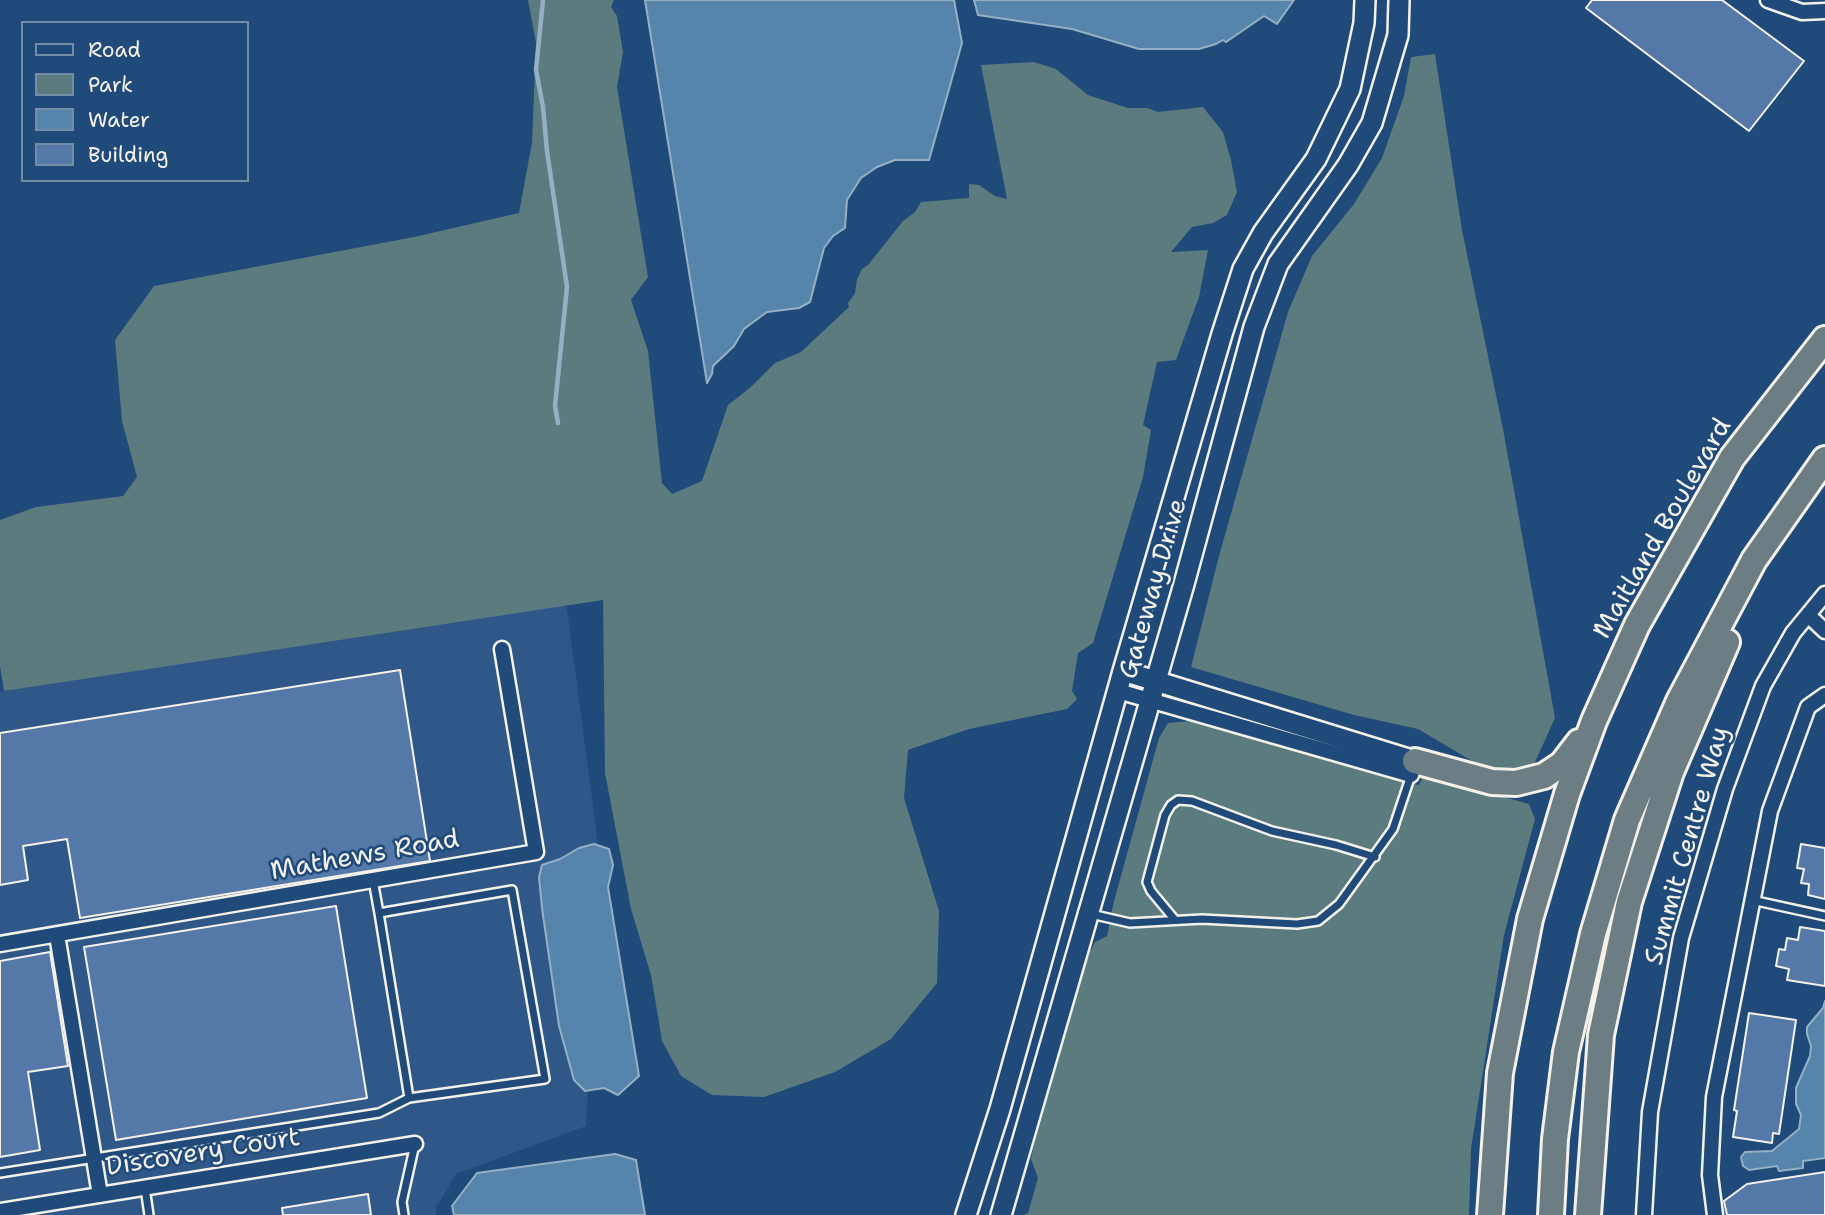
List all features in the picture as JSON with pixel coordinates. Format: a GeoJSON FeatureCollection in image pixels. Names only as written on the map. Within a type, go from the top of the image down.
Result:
{"type":"FeatureCollection","features":[{"type":"Feature","properties":{"kind":"highway","name":"Maitland Boulevard"},"geometry":{"type":"LineString","coordinates":[[1490,1215],[1500,1073],[1530,919],[1567,794],[1594,722],[1637,625],[1732,458],[1825,339]]}},
{"type":"Feature","properties":{"kind":"highway"},"geometry":{"type":"LineString","coordinates":[[1551,1215],[1555,1139],[1566,1052],[1593,934],[1627,820],[1679,701],[1754,560],[1825,460]]}},
{"type":"Feature","properties":{"kind":"highway"},"geometry":{"type":"LineString","coordinates":[[1588,1215],[1601,1035],[1629,902],[1671,772],[1741,610],[1825,460]]}},
{"type":"Feature","properties":{"kind":"highway"},"geometry":{"type":"LineString","coordinates":[[1413,768],[1492,782],[1516,783],[1544,776],[1562,765],[1594,722]]}},
{"type":"Feature","properties":{"kind":"street","name":"Gateway Drive"},"geometry":{"type":"LineString","coordinates":[[966,1215],[1000,1109],[1120,681],[1243,269],[1263,233],[1316,159],[1350,89],[1364,23],[1364,0]]}},
{"type":"Feature","properties":{"kind":"street","name":"Gateway Drive"},"geometry":{"type":"LineString","coordinates":[[1001,1215],[1153,690],[1254,327],[1278,264],[1348,165],[1372,123],[1398,35],[1399,0]]}},
{"type":"Feature","properties":{"kind":"street"},"geometry":{"type":"LineString","coordinates":[[1768,0],[1773,4],[1802,12],[1825,11]]}},
{"type":"Feature","properties":{"kind":"street"},"geometry":{"type":"LineString","coordinates":[[1288,198],[1312,216]]}},
{"type":"Feature","properties":{"kind":"street","name":"Summit Centre Way"},"geometry":{"type":"LineString","coordinates":[[1644,1215],[1650,1112],[1681,938],[1725,789],[1763,686],[1793,633],[1825,594]]}},
{"type":"Feature","properties":{"kind":"street"},"geometry":{"type":"LineString","coordinates":[[1808,615],[1825,631]]}},
{"type":"Feature","properties":{"kind":"street","name":"Mathews Road"},"geometry":{"type":"LineString","coordinates":[[0,944],[537,852],[502,649]]}},
{"type":"Feature","properties":{"kind":"street"},"geometry":{"type":"LineString","coordinates":[[1120,681],[1413,768]]}},
{"type":"Feature","properties":{"kind":"street"},"geometry":{"type":"LineString","coordinates":[[1716,1215],[1710,1175],[1714,1097],[1751,900],[1770,811],[1800,727],[1808,707],[1825,695]]}},
{"type":"Feature","properties":{"kind":"street"},"geometry":{"type":"LineString","coordinates":[[57,935],[100,1195]]}},
{"type":"Feature","properties":{"kind":"street","name":"Discovery Court"},"geometry":{"type":"LineString","coordinates":[[0,1211],[415,1144]]}},
{"type":"Feature","properties":{"kind":"street"},"geometry":{"type":"LineString","coordinates":[[979,1175],[1010,1186]]}},
{"type":"Feature","properties":{"kind":"lane"},"geometry":{"type":"LineString","coordinates":[[1088,914],[1130,923],[1234,920],[1297,924],[1318,921],[1339,904],[1393,829],[1413,768]]}},
{"type":"Feature","properties":{"kind":"lane"},"geometry":{"type":"LineString","coordinates":[[1175,920],[1151,891],[1147,882],[1165,815],[1178,800],[1192,801],[1272,831],[1375,857]]}},
{"type":"Feature","properties":{"kind":"lane"},"geometry":{"type":"LineString","coordinates":[[373,880],[409,1098]]}},
{"type":"Feature","properties":{"kind":"lane"},"geometry":{"type":"LineString","coordinates":[[0,1173],[379,1113],[409,1098],[545,1079],[512,890],[379,913]]}},
{"type":"Feature","properties":{"kind":"lane"},"geometry":{"type":"LineString","coordinates":[[1751,900],[1825,916]]}},
{"type":"Feature","properties":{"kind":"lane"},"geometry":{"type":"LineString","coordinates":[[404,1215],[402,1202],[415,1144]]}},
{"type":"Feature","properties":{"kind":"lane"},"geometry":{"type":"LineString","coordinates":[[145,1188],[149,1215]]}},
{"type":"Feature","properties":{"kind":"shaded area"},"geometry":{"type":"Polygon","coordinates":[[[565,593],[600,860],[586,1126],[456,1174],[436,1208],[436,1215],[0,1215],[0,692],[565,593]]]}},
{"type":"Feature","properties":{"kind":"green space"},"geometry":{"type":"Polygon","coordinates":[[[528,0],[614,0],[611,7],[617,16],[623,52],[617,87],[648,277],[631,300],[648,351],[662,483],[672,494],[702,481],[728,405],[775,363],[801,352],[849,307],[848,303],[855,293],[862,269],[903,221],[915,212],[921,202],[969,198],[969,184],[979,185],[995,196],[1007,199],[981,65],[1034,62],[1056,69],[1088,95],[1128,108],[1147,108],[1158,112],[1203,107],[1223,132],[1231,160],[1237,192],[1227,215],[1213,223],[1192,227],[1171,252],[1208,250],[1199,297],[1176,360],[1157,362],[1143,425],[1151,430],[1143,477],[1093,643],[1078,653],[1072,691],[1077,699],[1067,709],[969,729],[908,750],[904,798],[939,911],[937,983],[891,1039],[835,1072],[764,1097],[712,1095],[681,1076],[662,1041],[651,975],[631,909],[605,773],[603,600],[4,691],[0,666],[0,520],[36,507],[123,496],[137,477],[122,421],[115,340],[154,286],[414,237],[519,213],[532,143],[536,43],[528,0]]]}},
{"type":"Feature","properties":{"kind":"green space"},"geometry":{"type":"Polygon","coordinates":[[[1435,54],[1462,230],[1503,429],[1555,718],[1531,771],[1494,774],[1418,729],[1354,715],[1191,667],[1219,556],[1288,312],[1312,256],[1354,204],[1382,158],[1404,96],[1411,57],[1435,54]]]}},
{"type":"Feature","properties":{"kind":"green space"},"geometry":{"type":"Polygon","coordinates":[[[1191,721],[1398,781],[1419,785],[1424,774],[1529,804],[1535,819],[1504,935],[1471,1149],[1469,1215],[1023,1215],[1028,1213],[1038,1178],[1031,1159],[1034,1145],[1087,957],[1095,942],[1107,936],[1159,738],[1168,723],[1191,721]]]}},
{"type":"Feature","properties":{"kind":"water"},"geometry":{"type":"Polygon","coordinates":[[[645,0],[954,0],[962,43],[929,160],[895,160],[877,167],[861,178],[847,200],[845,228],[833,236],[824,248],[810,302],[799,308],[767,312],[744,329],[734,346],[713,366],[707,383],[645,0]]]}},
{"type":"Feature","properties":{"kind":"water"},"geometry":{"type":"Polygon","coordinates":[[[974,0],[1294,0],[1277,24],[1264,16],[1226,42],[1223,40],[1199,49],[1139,49],[1072,29],[978,15],[974,0]]]}},
{"type":"Feature","properties":{"kind":"water"},"geometry":{"type":"Polygon","coordinates":[[[594,844],[609,849],[613,865],[608,887],[639,1076],[618,1095],[604,1088],[585,1091],[574,1080],[559,1026],[539,877],[542,865],[594,844]]]}},
{"type":"Feature","properties":{"kind":"water"},"geometry":{"type":"Polygon","coordinates":[[[1825,1001],[1825,1158],[1803,1161],[1803,1168],[1779,1171],[1777,1166],[1749,1170],[1743,1166],[1741,1157],[1745,1152],[1772,1151],[1799,1129],[1801,1115],[1796,1104],[1796,1088],[1810,1056],[1807,1027],[1823,1008],[1825,1001]]]}},
{"type":"Feature","properties":{"kind":"water"},"geometry":{"type":"Polygon","coordinates":[[[615,1154],[636,1160],[645,1215],[454,1215],[452,1206],[477,1173],[615,1154]]]}},
{"type":"Feature","properties":{"kind":"building"},"geometry":{"type":"Polygon","coordinates":[[[1592,0],[1722,0],[1804,61],[1749,131],[1586,8],[1592,0]]]}},
{"type":"Feature","properties":{"kind":"building"},"geometry":{"type":"Polygon","coordinates":[[[400,670],[430,861],[80,918],[67,839],[23,846],[28,880],[0,885],[0,733],[400,670]]]}},
{"type":"Feature","properties":{"kind":"building"},"geometry":{"type":"Polygon","coordinates":[[[1801,844],[1825,848],[1825,899],[1808,895],[1809,884],[1801,883],[1804,869],[1797,868],[1801,844]]]}},
{"type":"Feature","properties":{"kind":"building"},"geometry":{"type":"Polygon","coordinates":[[[336,906],[367,1098],[116,1140],[84,947],[336,906]]]}},
{"type":"Feature","properties":{"kind":"building"},"geometry":{"type":"Polygon","coordinates":[[[1800,927],[1825,931],[1825,986],[1787,980],[1789,969],[1776,966],[1779,949],[1785,950],[1787,938],[1798,940],[1800,927]]]}},
{"type":"Feature","properties":{"kind":"building"},"geometry":{"type":"Polygon","coordinates":[[[50,952],[68,1066],[28,1072],[40,1150],[0,1157],[0,961],[50,952]]]}},
{"type":"Feature","properties":{"kind":"building"},"geometry":{"type":"Polygon","coordinates":[[[1749,1013],[1796,1020],[1779,1134],[1773,1133],[1772,1143],[1733,1137],[1737,1111],[1734,1110],[1749,1013]]]}},
{"type":"Feature","properties":{"kind":"building"},"geometry":{"type":"Polygon","coordinates":[[[1825,1172],[1825,1215],[1727,1215],[1724,1201],[1747,1184],[1825,1172]]]}},
{"type":"Feature","properties":{"kind":"building"},"geometry":{"type":"Polygon","coordinates":[[[368,1194],[371,1215],[283,1215],[282,1208],[368,1194]]]}},
{"type":"Feature","properties":{"kind":"waterway"},"geometry":{"type":"LineString","coordinates":[[543,0],[536,70],[567,287],[555,406],[558,423]]}}]}
